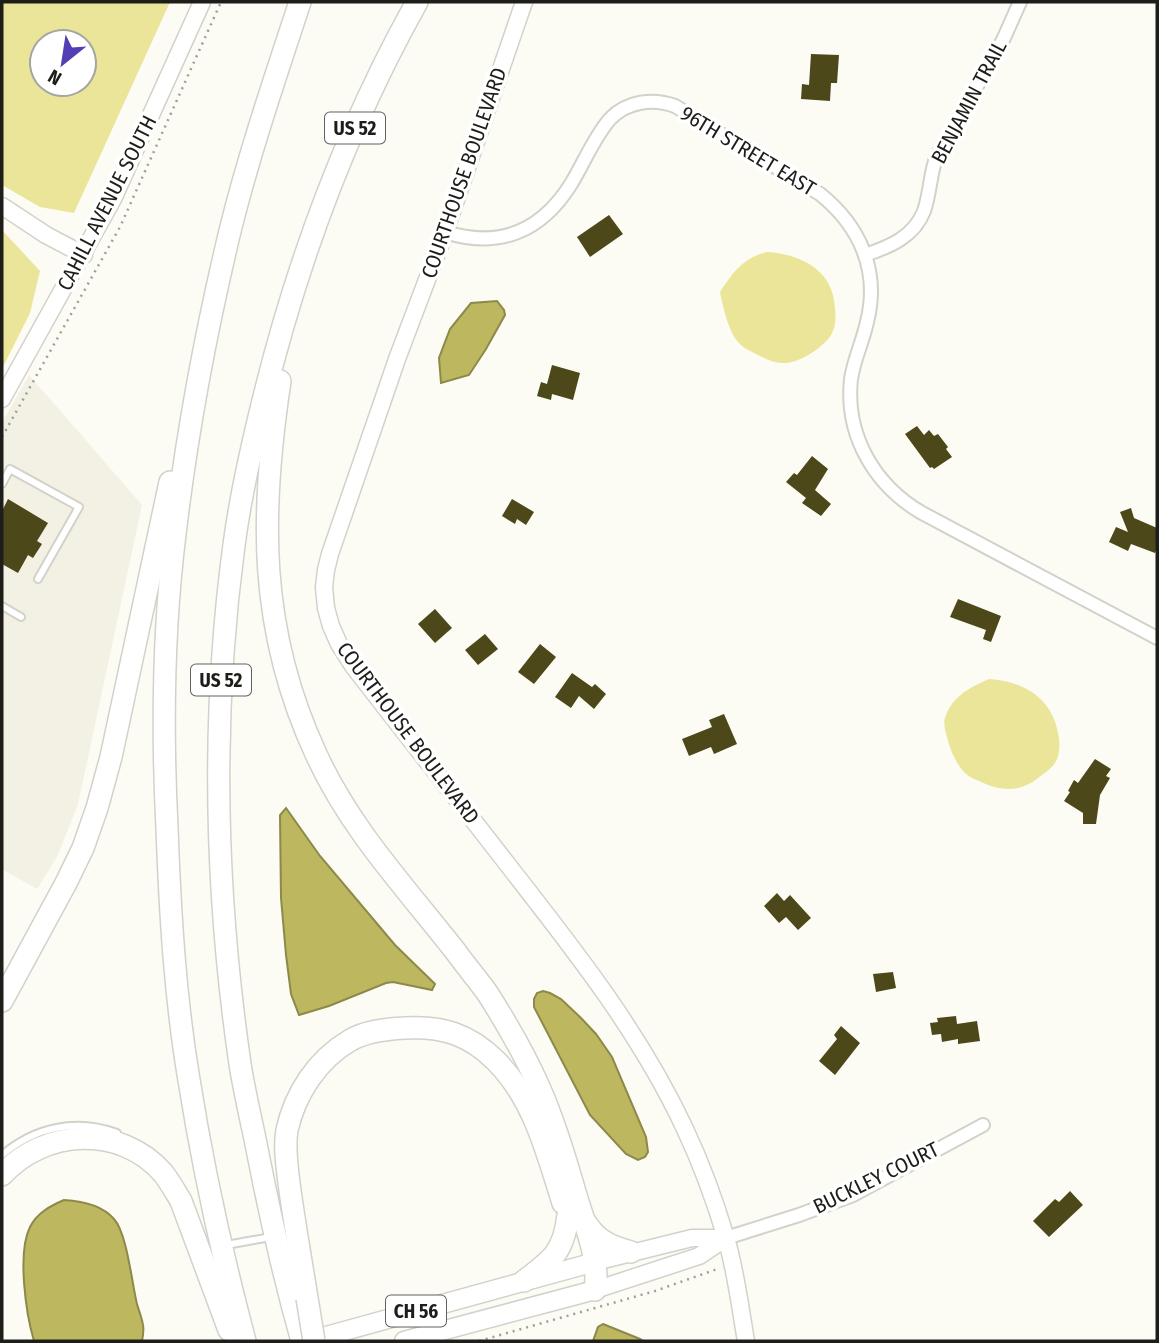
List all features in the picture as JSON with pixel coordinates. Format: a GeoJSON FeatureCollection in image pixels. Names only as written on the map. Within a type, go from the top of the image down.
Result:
{"type":"FeatureCollection","features":[{"type":"Feature","properties":{"kind":"highway","name":"US 52"},"geometry":{"type":"LineString","coordinates":[[244,1341],[231,1316],[221,1246],[188,1078],[179,1004],[164,755],[167,632],[175,537],[195,396],[230,230],[300,2]]}},
{"type":"Feature","properties":{"kind":"highway","name":"US 52"},"geometry":{"type":"LineString","coordinates":[[302,1341],[299,1300],[275,1236],[241,1067],[231,993],[221,855],[218,727],[221,672],[234,543],[271,367],[304,258],[329,190],[351,137],[417,2]]}},
{"type":"Feature","properties":{"kind":"highway"},"geometry":{"type":"LineString","coordinates":[[304,258],[278,397],[266,515],[270,592],[287,676],[299,716],[339,800],[369,844],[487,993],[540,1088],[557,1136],[588,1264],[587,1278],[595,1290]]}},
{"type":"Feature","properties":{"kind":"highway"},"geometry":{"type":"LineString","coordinates":[[2,1001],[66,883],[83,848],[97,808],[111,757],[154,549],[211,320]]}},
{"type":"Feature","properties":{"kind":"highway"},"geometry":{"type":"LineString","coordinates":[[314,1341],[299,1300],[286,1158],[287,1133],[306,1082],[328,1056],[351,1040],[384,1029],[424,1027],[455,1032],[481,1046],[516,1083],[529,1105],[574,1215],[600,1240],[631,1252]]}},
{"type":"Feature","properties":{"kind":"highway"},"geometry":{"type":"LineString","coordinates":[[2,1175],[12,1164],[34,1149],[69,1139],[87,1138],[119,1144],[150,1161],[173,1186],[231,1316],[234,1341]]}},
{"type":"Feature","properties":{"kind":"highway"},"geometry":{"type":"LineString","coordinates":[[524,1281],[548,1262],[560,1248],[574,1215]]}},
{"type":"Feature","properties":{"kind":"main road","name":"CH 56"},"geometry":{"type":"LineString","coordinates":[[308,1341],[588,1264]]}},
{"type":"Feature","properties":{"kind":"main road","name":"CH 56"},"geometry":{"type":"LineString","coordinates":[[404,1341],[595,1290]]}},
{"type":"Feature","properties":{"kind":"street","name":"CAHILL AVENUE SOUTH"},"geometry":{"type":"LineString","coordinates":[[2,399],[113,199],[202,2]]}},
{"type":"Feature","properties":{"kind":"street","name":"COURTHOUSE BOULEVARD"},"geometry":{"type":"LineString","coordinates":[[524,2],[330,554],[324,587],[331,626],[353,666],[589,970],[628,1025],[666,1091],[699,1163],[726,1238],[746,1341]]}},
{"type":"Feature","properties":{"kind":"street","name":"BENJAMIN TRAIL"},"geometry":{"type":"LineString","coordinates":[[865,255],[890,247],[908,234],[921,218],[936,158],[1003,40],[1020,2]]}},
{"type":"Feature","properties":{"kind":"street","name":"96TH STREET EAST"},"geometry":{"type":"LineString","coordinates":[[445,232],[463,238],[493,239],[503,238],[530,226],[560,199],[610,120],[627,107],[649,101],[676,106],[812,188],[829,201],[851,226],[865,255],[871,303],[853,366],[850,404],[858,440],[874,472],[902,500],[922,513],[1157,638]]}},
{"type":"Feature","properties":{"kind":"street"},"geometry":{"type":"LineString","coordinates":[[2,206],[83,255]]}},
{"type":"Feature","properties":{"kind":"street","name":"BUCKLEY COURT"},"geometry":{"type":"LineString","coordinates":[[726,1238],[853,1195],[983,1125]]}},
{"type":"Feature","properties":{"kind":"street"},"geometry":{"type":"LineString","coordinates":[[588,1264],[692,1238],[726,1238]]}},
{"type":"Feature","properties":{"kind":"street"},"geometry":{"type":"LineString","coordinates":[[595,1290],[699,1256],[726,1238]]}},
{"type":"Feature","properties":{"kind":"lane"},"geometry":{"type":"LineString","coordinates":[[2,484],[10,469],[79,508],[38,579]]}},
{"type":"Feature","properties":{"kind":"lane"},"geometry":{"type":"LineString","coordinates":[[2,606],[21,617]]}},
{"type":"Feature","properties":{"kind":"lane"},"geometry":{"type":"LineString","coordinates":[[2,1155],[15,1144],[48,1129],[83,1125],[121,1135]]}},
{"type":"Feature","properties":{"kind":"lane"},"geometry":{"type":"LineString","coordinates":[[134,1142],[162,1166],[173,1186]]}},
{"type":"Feature","properties":{"kind":"lane"},"geometry":{"type":"LineString","coordinates":[[221,1246],[275,1236]]}},
{"type":"Feature","properties":{"kind":"path"},"geometry":{"type":"LineString","coordinates":[[479,1341],[655,1291],[732,1264]]}},
{"type":"Feature","properties":{"kind":"shaded area"},"geometry":{"type":"Polygon","coordinates":[[[2,2],[170,2],[74,213],[40,207],[2,185],[2,2]]]}},
{"type":"Feature","properties":{"kind":"shaded area"},"geometry":{"type":"Polygon","coordinates":[[[2,230],[40,271],[30,313],[2,369],[2,230]]]}},
{"type":"Feature","properties":{"kind":"shaded area"},"geometry":{"type":"Polygon","coordinates":[[[767,252],[796,258],[815,268],[828,283],[834,298],[835,324],[829,338],[808,355],[788,363],[769,360],[740,344],[730,327],[720,292],[739,267],[751,258],[767,252]]]}},
{"type":"Feature","properties":{"kind":"shaded area"},"geometry":{"type":"Polygon","coordinates":[[[497,301],[505,315],[469,375],[441,383],[439,358],[450,329],[471,303],[497,301]]]}},
{"type":"Feature","properties":{"kind":"shaded area"},"geometry":{"type":"Polygon","coordinates":[[[29,375],[142,505],[78,804],[58,855],[37,889],[2,869],[2,423],[29,375]]]}},
{"type":"Feature","properties":{"kind":"shaded area"},"geometry":{"type":"Polygon","coordinates":[[[989,679],[1013,683],[1034,694],[1055,721],[1059,743],[1057,759],[1046,772],[1024,786],[1002,788],[972,778],[959,766],[949,745],[944,721],[949,708],[964,692],[989,679]]]}},
{"type":"Feature","properties":{"kind":"shaded area"},"geometry":{"type":"Polygon","coordinates":[[[286,808],[320,856],[395,945],[435,984],[432,990],[386,983],[299,1015],[291,994],[281,898],[280,815],[286,808]]]}},
{"type":"Feature","properties":{"kind":"shaded area"},"geometry":{"type":"Polygon","coordinates":[[[543,991],[561,999],[581,1018],[612,1057],[646,1137],[648,1152],[645,1157],[638,1160],[626,1154],[590,1115],[534,1007],[537,993],[543,991]]]}},
{"type":"Feature","properties":{"kind":"shaded area"},"geometry":{"type":"Polygon","coordinates":[[[64,1200],[98,1207],[109,1214],[119,1226],[143,1322],[142,1341],[34,1341],[24,1284],[26,1238],[40,1214],[64,1200]]]}},
{"type":"Feature","properties":{"kind":"shaded area"},"geometry":{"type":"Polygon","coordinates":[[[603,1324],[643,1341],[593,1341],[598,1327],[603,1324]]]}},
{"type":"Feature","properties":{"kind":"building"},"geometry":{"type":"Polygon","coordinates":[[[811,54],[839,55],[837,83],[831,83],[830,101],[801,99],[802,84],[809,85],[811,54]]]}},
{"type":"Feature","properties":{"kind":"building"},"geometry":{"type":"Polygon","coordinates":[[[609,215],[623,234],[590,257],[577,237],[609,215]]]}},
{"type":"Feature","properties":{"kind":"building"},"geometry":{"type":"Polygon","coordinates":[[[552,365],[580,373],[573,400],[552,394],[551,400],[537,396],[541,382],[547,384],[552,365]]]}},
{"type":"Feature","properties":{"kind":"building"},"geometry":{"type":"Polygon","coordinates":[[[917,426],[924,435],[929,430],[934,436],[938,434],[952,457],[934,469],[930,468],[905,434],[917,426]]]}},
{"type":"Feature","properties":{"kind":"building"},"geometry":{"type":"Polygon","coordinates":[[[812,456],[828,469],[815,490],[831,504],[821,516],[802,503],[806,498],[786,482],[794,473],[797,475],[812,456]]]}},
{"type":"Feature","properties":{"kind":"building"},"geometry":{"type":"Polygon","coordinates":[[[8,499],[48,523],[37,541],[42,544],[33,558],[28,555],[18,573],[2,564],[2,511],[8,499]]]}},
{"type":"Feature","properties":{"kind":"building"},"geometry":{"type":"Polygon","coordinates":[[[512,499],[534,512],[526,525],[517,519],[515,524],[502,516],[512,499]]]}},
{"type":"Feature","properties":{"kind":"building"},"geometry":{"type":"Polygon","coordinates":[[[1131,508],[1134,518],[1157,528],[1155,553],[1131,544],[1128,551],[1109,542],[1116,527],[1128,532],[1120,512],[1131,508]]]}},
{"type":"Feature","properties":{"kind":"building"},"geometry":{"type":"Polygon","coordinates":[[[958,599],[1001,616],[991,642],[983,639],[986,630],[950,617],[958,599]]]}},
{"type":"Feature","properties":{"kind":"building"},"geometry":{"type":"Polygon","coordinates":[[[435,609],[452,628],[435,643],[418,624],[435,609]]]}},
{"type":"Feature","properties":{"kind":"building"},"geometry":{"type":"Polygon","coordinates":[[[485,634],[498,649],[478,665],[465,650],[485,634]]]}},
{"type":"Feature","properties":{"kind":"building"},"geometry":{"type":"Polygon","coordinates":[[[540,644],[556,657],[534,684],[518,672],[540,644]]]}},
{"type":"Feature","properties":{"kind":"building"},"geometry":{"type":"Polygon","coordinates":[[[572,673],[592,687],[595,684],[606,694],[594,709],[579,696],[571,708],[555,697],[572,673]]]}},
{"type":"Feature","properties":{"kind":"building"},"geometry":{"type":"Polygon","coordinates":[[[724,714],[737,744],[714,754],[711,747],[689,756],[682,739],[712,727],[709,720],[724,714]]]}},
{"type":"Feature","properties":{"kind":"building"},"geometry":{"type":"Polygon","coordinates":[[[1095,759],[1111,769],[1106,776],[1110,778],[1100,795],[1096,824],[1083,824],[1083,813],[1064,801],[1074,780],[1078,783],[1095,759]]]}},
{"type":"Feature","properties":{"kind":"building"},"geometry":{"type":"Polygon","coordinates":[[[777,893],[784,901],[790,895],[811,918],[798,930],[786,917],[779,923],[764,906],[777,893]]]}},
{"type":"Feature","properties":{"kind":"building"},"geometry":{"type":"Polygon","coordinates":[[[893,972],[896,988],[876,992],[873,974],[893,972]]]}},
{"type":"Feature","properties":{"kind":"building"},"geometry":{"type":"Polygon","coordinates":[[[956,1016],[957,1024],[977,1021],[980,1041],[958,1044],[958,1039],[942,1042],[941,1034],[932,1035],[930,1023],[938,1022],[937,1018],[956,1016]]]}},
{"type":"Feature","properties":{"kind":"building"},"geometry":{"type":"Polygon","coordinates":[[[841,1026],[860,1043],[835,1075],[819,1061],[837,1039],[834,1035],[841,1026]]]}},
{"type":"Feature","properties":{"kind":"building"},"geometry":{"type":"Polygon","coordinates":[[[1070,1191],[1083,1205],[1049,1237],[1033,1221],[1055,1199],[1059,1202],[1070,1191]]]}}]}
